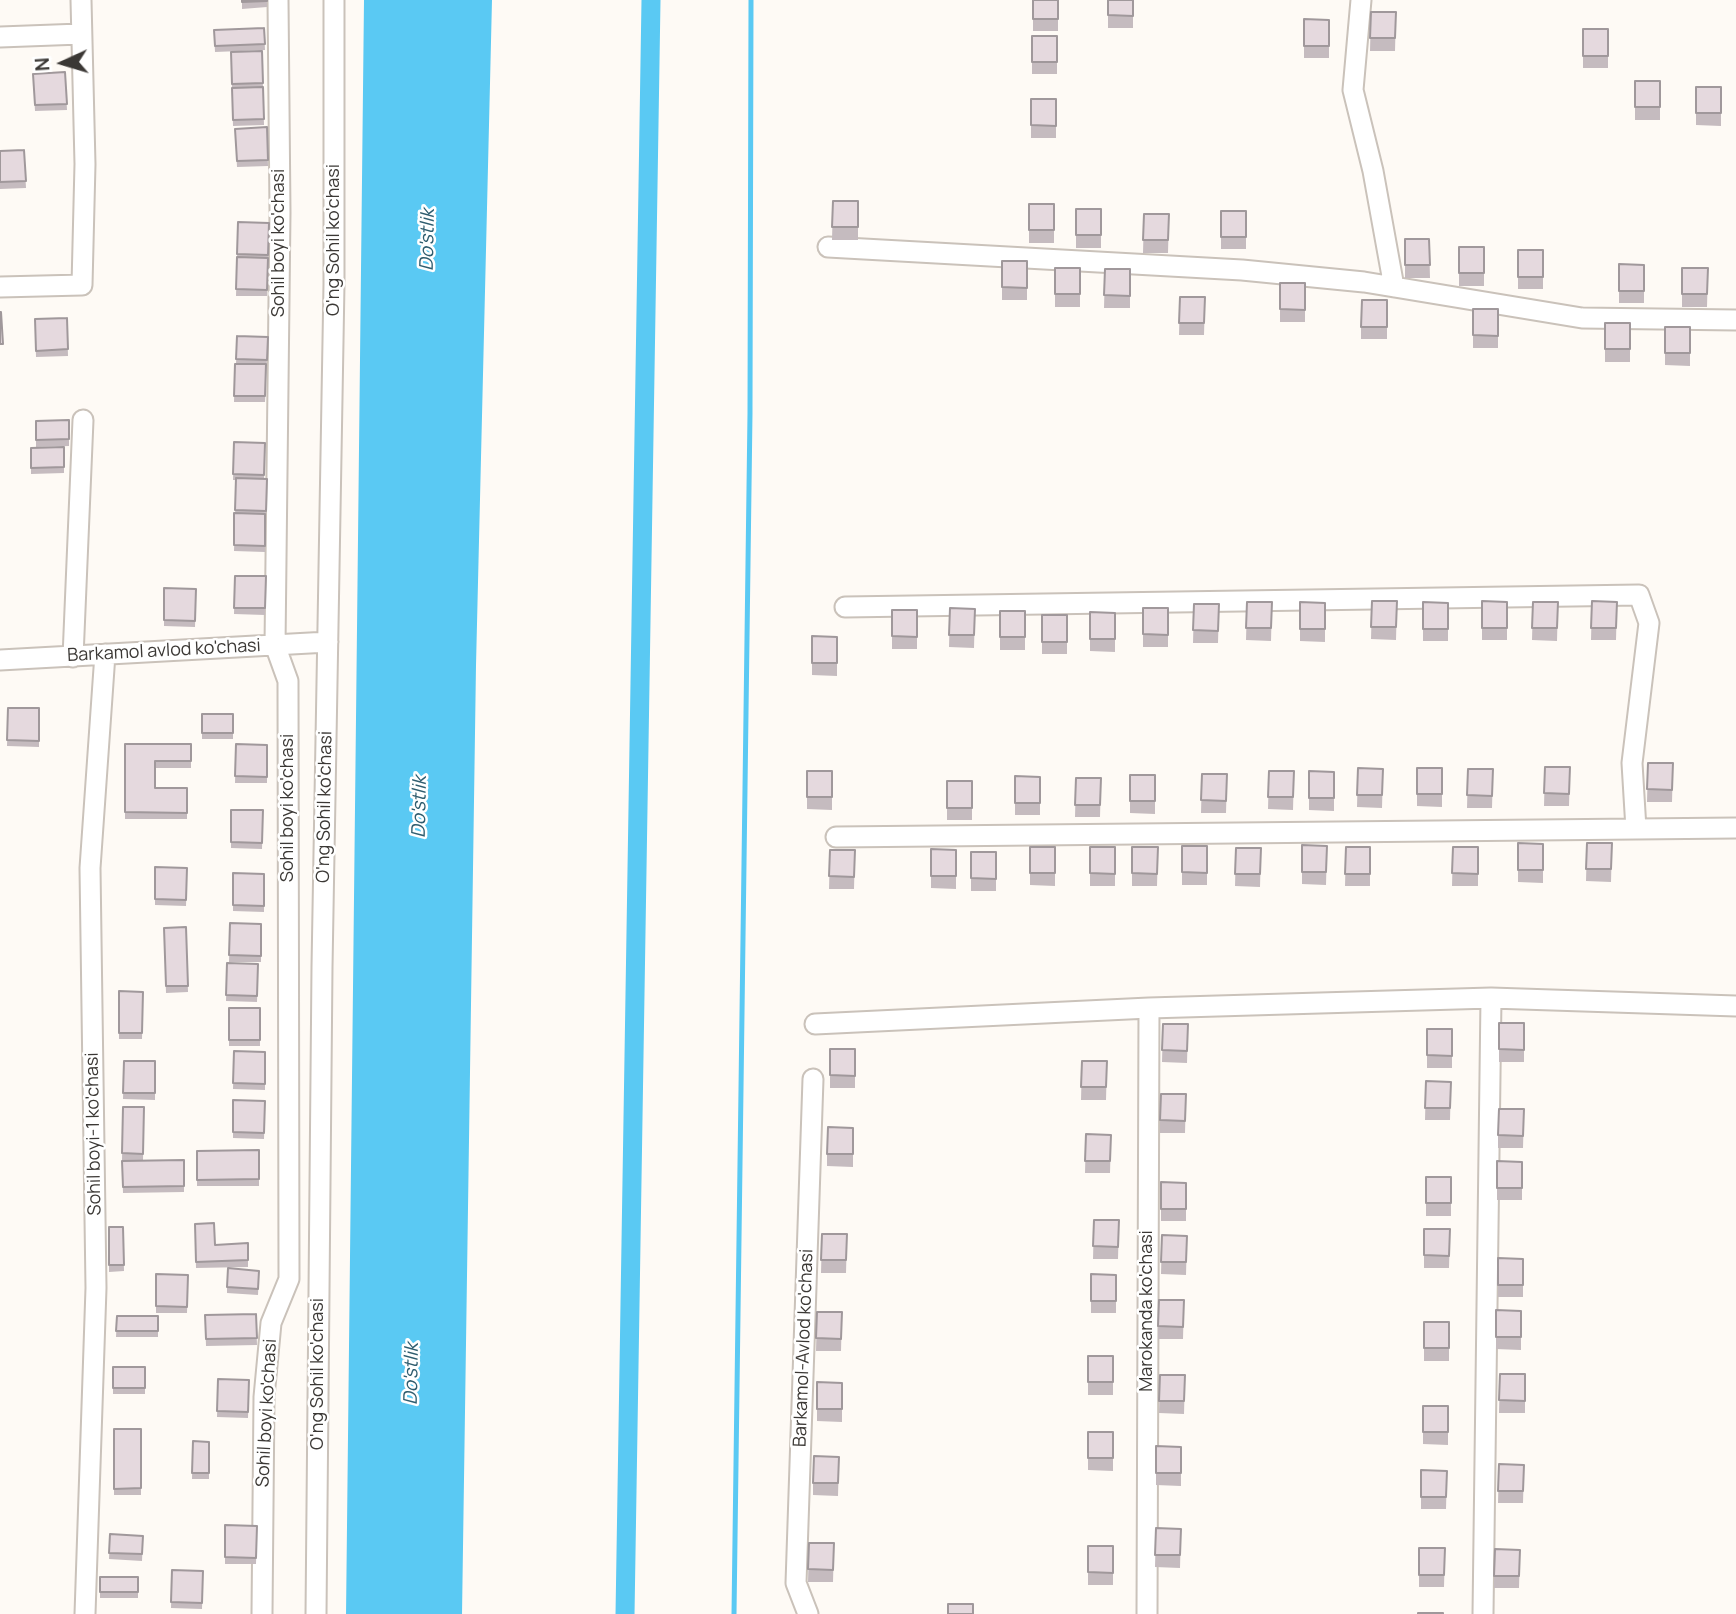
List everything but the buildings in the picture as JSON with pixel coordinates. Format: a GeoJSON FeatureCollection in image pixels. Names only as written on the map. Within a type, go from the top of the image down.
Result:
{"type":"FeatureCollection","features":[{"type":"Feature","properties":{"kind":"street"},"geometry":{"type":"LineString","coordinates":[[0,287],[82,285],[85,164],[81,0]]}},
{"type":"Feature","properties":{"kind":"street","name":"Sohil boyi ko'chasi"},"geometry":{"type":"LineString","coordinates":[[262,1614],[264,1396],[271,1323],[289,1279],[288,681],[275,645],[278,0]]}},
{"type":"Feature","properties":{"kind":"street","name":"O'ng Sohil ko'chasi"},"geometry":{"type":"LineString","coordinates":[[316,1614],[334,284],[334,0]]}},
{"type":"Feature","properties":{"kind":"street"},"geometry":{"type":"LineString","coordinates":[[1361,0],[1353,90],[1373,171],[1394,287]]}},
{"type":"Feature","properties":{"kind":"street"},"geometry":{"type":"LineString","coordinates":[[0,37],[81,33]]}},
{"type":"Feature","properties":{"kind":"street"},"geometry":{"type":"LineString","coordinates":[[828,247],[1242,270],[1394,287],[1582,318],[1736,320]]}},
{"type":"Feature","properties":{"kind":"street"},"geometry":{"type":"LineString","coordinates":[[73,657],[83,420]]}},
{"type":"Feature","properties":{"kind":"street"},"geometry":{"type":"LineString","coordinates":[[845,607],[1639,595],[1649,623],[1632,763],[1636,829]]}},
{"type":"Feature","properties":{"kind":"street","name":"Barkamol avlod ko'chasi"},"geometry":{"type":"LineString","coordinates":[[0,660],[328,642]]}},
{"type":"Feature","properties":{"kind":"street","name":"Sohil boyi-1 ko'chasi"},"geometry":{"type":"LineString","coordinates":[[85,1614],[96,1288],[90,867],[105,654]]}},
{"type":"Feature","properties":{"kind":"street"},"geometry":{"type":"LineString","coordinates":[[836,837],[1736,828]]}},
{"type":"Feature","properties":{"kind":"street"},"geometry":{"type":"LineString","coordinates":[[1483,1614],[1492,998]]}},
{"type":"Feature","properties":{"kind":"street"},"geometry":{"type":"LineString","coordinates":[[815,1024],[1149,1007],[1492,998],[1736,1006]]}},
{"type":"Feature","properties":{"kind":"street","name":"Marokanda ko'chasi"},"geometry":{"type":"LineString","coordinates":[[1147,1614],[1149,1007]]}},
{"type":"Feature","properties":{"kind":"street","name":"Barkamol-Avlod ko'chasi"},"geometry":{"type":"LineString","coordinates":[[808,1614],[796,1583],[813,1079]]}},
{"type":"Feature","properties":{"kind":"water","name":"Do'stlik"},"geometry":{"type":"Polygon","coordinates":[[[364,0],[492,0],[476,665],[462,1614],[346,1614],[364,0]]]}},
{"type":"Feature","properties":{"kind":"waterway"},"geometry":{"type":"LineString","coordinates":[[625,1614],[651,0]]}},
{"type":"Feature","properties":{"kind":"waterway"},"geometry":{"type":"LineString","coordinates":[[734,1614],[750,413],[751,0]]}}]}
